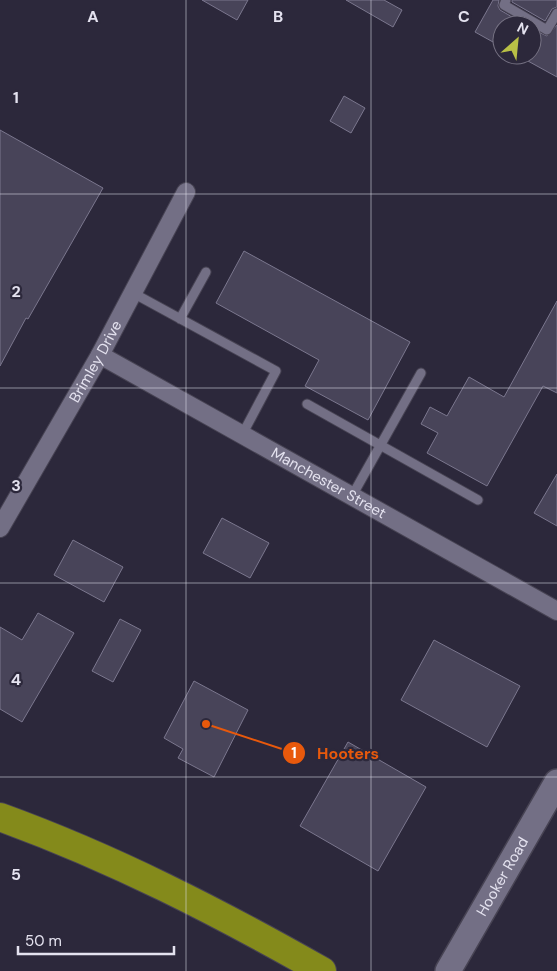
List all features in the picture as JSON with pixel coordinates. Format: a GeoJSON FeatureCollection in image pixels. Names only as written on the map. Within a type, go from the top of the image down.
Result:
{"type":"FeatureCollection","features":[{"type":"Feature","properties":{"kind":"highway"},"geometry":{"type":"LineString","coordinates":[[0,817],[95,853],[153,880],[244,927],[322,971]]}},
{"type":"Feature","properties":{"kind":"main road","name":"Hooker Road"},"geometry":{"type":"LineString","coordinates":[[448,971],[555,791]]}},
{"type":"Feature","properties":{"kind":"street","name":"Brimley Drive"},"geometry":{"type":"LineString","coordinates":[[0,528],[100,355],[186,192]]}},
{"type":"Feature","properties":{"kind":"street","name":"Manchester Street"},"geometry":{"type":"LineString","coordinates":[[100,355],[557,611]]}},
{"type":"Feature","properties":{"kind":"lane"},"geometry":{"type":"LineString","coordinates":[[506,0],[504,5],[548,30],[557,13]]}},
{"type":"Feature","properties":{"kind":"lane"},"geometry":{"type":"LineString","coordinates":[[180,319],[206,272]]}},
{"type":"Feature","properties":{"kind":"lane"},"geometry":{"type":"LineString","coordinates":[[133,293],[276,372],[242,435]]}},
{"type":"Feature","properties":{"kind":"lane"},"geometry":{"type":"LineString","coordinates":[[352,496],[421,373]]}},
{"type":"Feature","properties":{"kind":"lane"},"geometry":{"type":"LineString","coordinates":[[307,404],[478,500]]}},
{"type":"Feature","properties":{"kind":"building"},"geometry":{"type":"Polygon","coordinates":[[[202,0],[248,0],[237,20],[202,0]]]}},
{"type":"Feature","properties":{"kind":"building"},"geometry":{"type":"Polygon","coordinates":[[[346,0],[384,0],[402,10],[393,27],[346,0]]]}},
{"type":"Feature","properties":{"kind":"building"},"geometry":{"type":"Polygon","coordinates":[[[493,0],[499,0],[498,6],[500,10],[509,15],[492,15],[492,41],[475,32],[493,0]]]}},
{"type":"Feature","properties":{"kind":"building"},"geometry":{"type":"Polygon","coordinates":[[[512,0],[557,0],[557,7],[552,9],[545,21],[542,19],[542,15],[535,15],[512,2],[512,0]]]}},
{"type":"Feature","properties":{"kind":"building"},"geometry":{"type":"Polygon","coordinates":[[[557,25],[557,77],[535,65],[542,65],[542,34],[547,36],[557,25]]]}},
{"type":"Feature","properties":{"kind":"building"},"geometry":{"type":"Polygon","coordinates":[[[344,96],[365,108],[351,133],[330,121],[344,96]]]}},
{"type":"Feature","properties":{"kind":"building"},"geometry":{"type":"Polygon","coordinates":[[[0,130],[103,188],[28,319],[26,318],[0,366],[0,130]]]}},
{"type":"Feature","properties":{"kind":"building"},"geometry":{"type":"Polygon","coordinates":[[[244,251],[410,342],[368,420],[305,386],[319,360],[216,303],[244,251]]]}},
{"type":"Feature","properties":{"kind":"building"},"geometry":{"type":"Polygon","coordinates":[[[557,301],[557,393],[543,386],[487,486],[427,453],[438,433],[421,424],[430,407],[447,416],[469,377],[504,397],[557,301]]]}},
{"type":"Feature","properties":{"kind":"building"},"geometry":{"type":"Polygon","coordinates":[[[557,474],[557,526],[534,513],[557,474]]]}},
{"type":"Feature","properties":{"kind":"building"},"geometry":{"type":"Polygon","coordinates":[[[222,518],[269,543],[250,578],[203,553],[222,518]]]}},
{"type":"Feature","properties":{"kind":"building"},"geometry":{"type":"Polygon","coordinates":[[[73,540],[123,567],[104,602],[54,575],[73,540]]]}},
{"type":"Feature","properties":{"kind":"building"},"geometry":{"type":"Polygon","coordinates":[[[38,613],[74,633],[22,722],[0,709],[0,627],[22,640],[38,613]]]}},
{"type":"Feature","properties":{"kind":"building"},"geometry":{"type":"Polygon","coordinates":[[[120,619],[141,630],[113,682],[92,671],[120,619]]]}},
{"type":"Feature","properties":{"kind":"building"},"geometry":{"type":"Polygon","coordinates":[[[434,640],[520,686],[487,747],[401,700],[434,640]]]}},
{"type":"Feature","properties":{"kind":"building"},"geometry":{"type":"Polygon","coordinates":[[[194,681],[248,710],[214,777],[178,758],[183,749],[164,738],[194,681]]]}},
{"type":"Feature","properties":{"kind":"building"},"geometry":{"type":"Polygon","coordinates":[[[348,742],[426,787],[378,871],[300,826],[348,742]]]}},
{"type":"Feature","properties":{"kind":"place","name":"Hooters"},"geometry":{"type":"Point","coordinates":[206,724]}}]}
